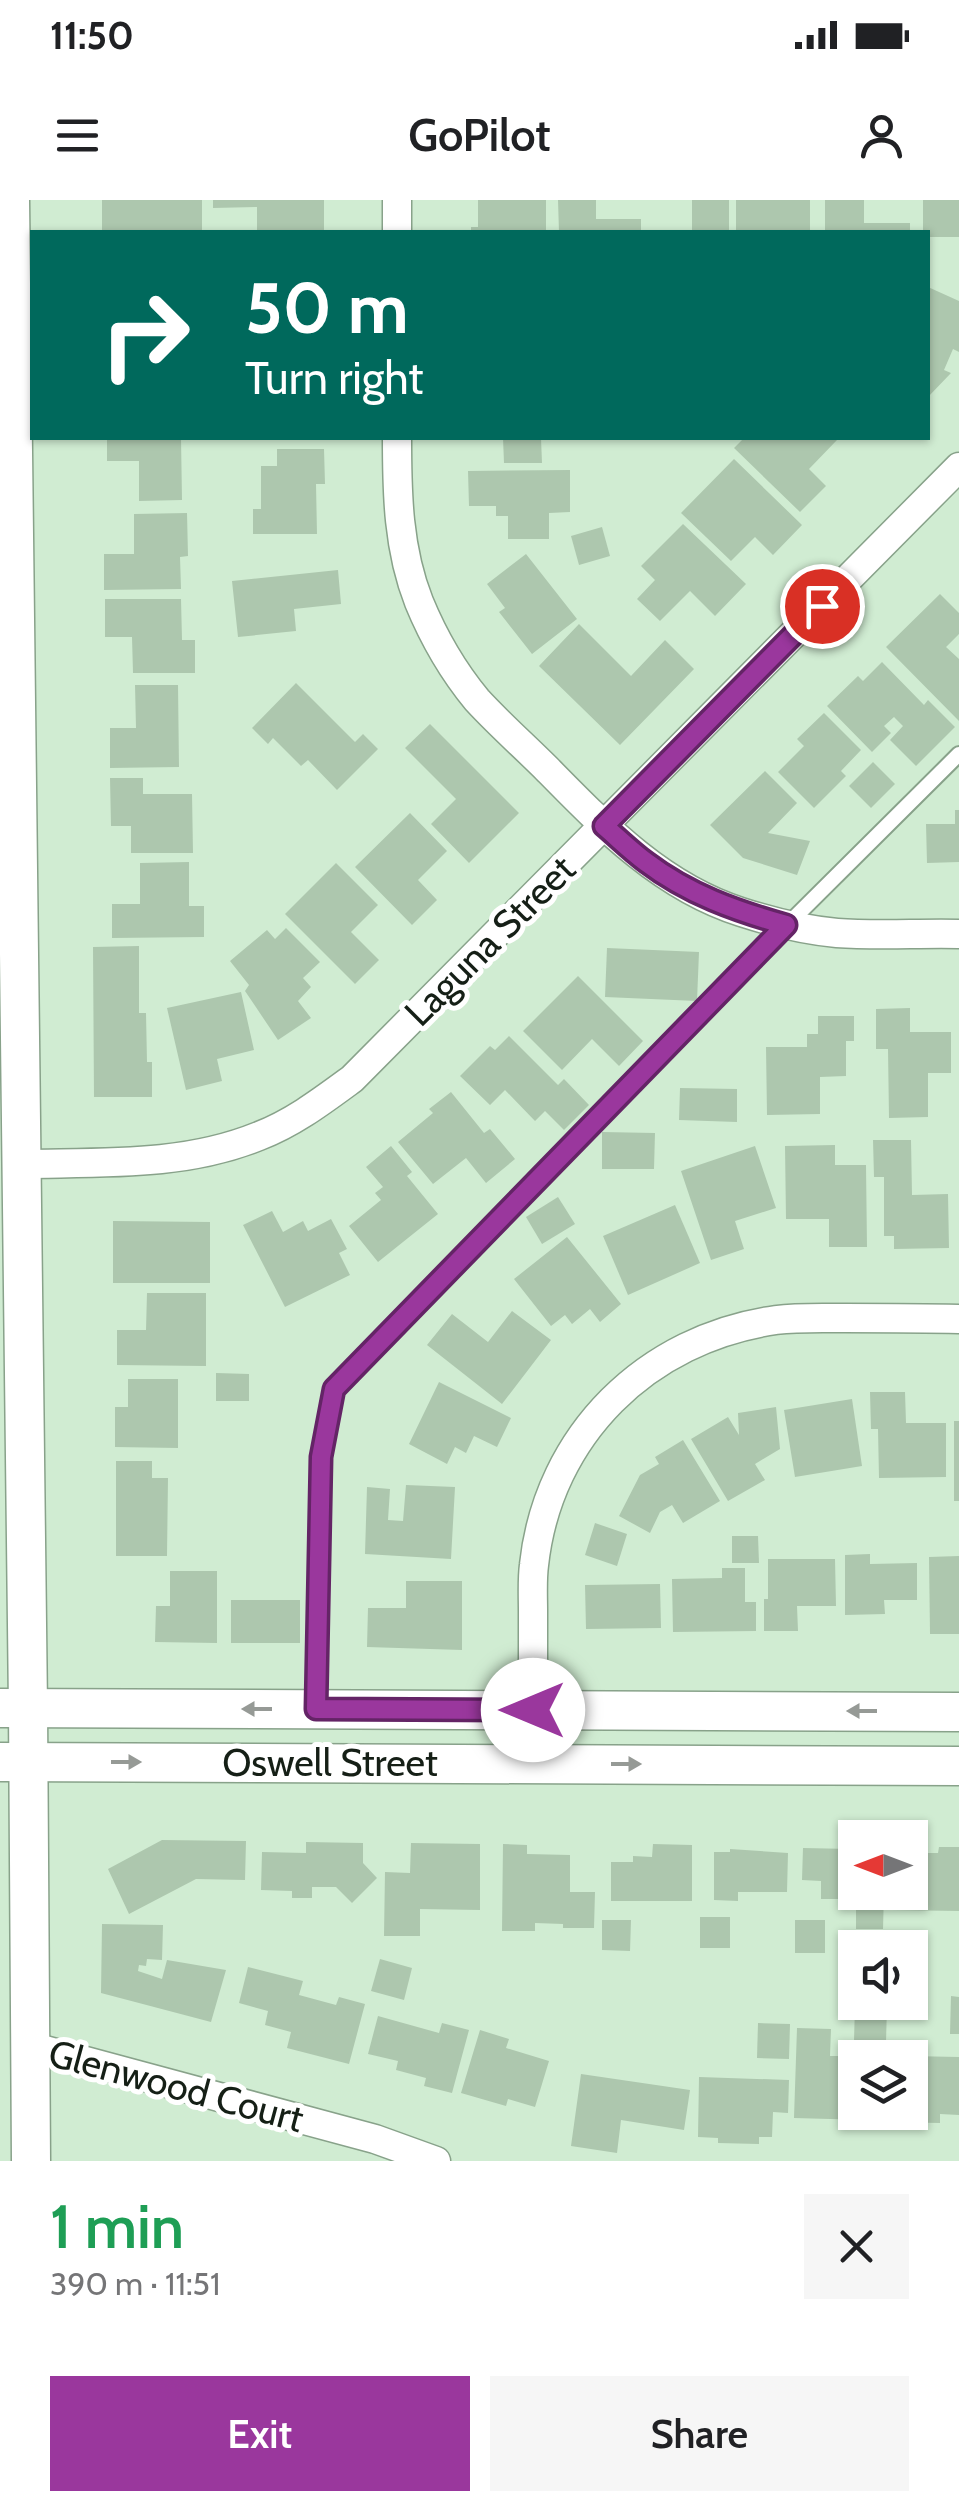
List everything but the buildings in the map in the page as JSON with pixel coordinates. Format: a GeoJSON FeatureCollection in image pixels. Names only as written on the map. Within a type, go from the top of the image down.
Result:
{"type":"FeatureCollection","features":[{"type":"Feature","properties":{"kind":"street"},"geometry":{"type":"LineString","coordinates":[[10,200],[7,656],[20,1164],[14,1762],[30,2046],[31,2161]]}},
{"type":"Feature","properties":{"kind":"street"},"geometry":{"type":"LineString","coordinates":[[397,200],[397,230]]}},
{"type":"Feature","properties":{"kind":"street"},"geometry":{"type":"LineString","coordinates":[[397,440],[397,502],[403,550],[419,602],[445,655],[477,699],[604,826],[646,862],[695,893],[736,911],[786,925],[838,933],[959,934]]}},
{"type":"Feature","properties":{"kind":"street","name":"Laguna Street"},"geometry":{"type":"LineString","coordinates":[[20,1164],[162,1161],[215,1151],[260,1136],[308,1111],[352,1080],[959,467]]}},
{"type":"Feature","properties":{"kind":"street"},"geometry":{"type":"LineString","coordinates":[[533,1710],[533,1567],[542,1520],[558,1476],[585,1430],[617,1394],[668,1356],[736,1327],[794,1318],[959,1318]]}},
{"type":"Feature","properties":{"kind":"street","name":"Oswell Street"},"geometry":{"type":"LineString","coordinates":[[14,1708],[959,1712]]}},
{"type":"Feature","properties":{"kind":"street","name":"Oswell Street"},"geometry":{"type":"LineString","coordinates":[[14,1762],[959,1766]]}},
{"type":"Feature","properties":{"kind":"street","name":"Glenwood Court"},"geometry":{"type":"LineString","coordinates":[[30,2046],[375,2139],[436,2161]]}},
{"type":"Feature","properties":{"kind":"lane"},"geometry":{"type":"LineString","coordinates":[[316,1709],[321,1457],[334,1389],[786,925],[959,754]]}},
{"type":"Feature","properties":{"kind":"route"},"geometry":{"type":"LineString","coordinates":[[533,1710],[316,1709],[321,1457],[334,1389],[786,925],[736,911],[695,893],[646,862],[604,826],[822,606]]}}]}
